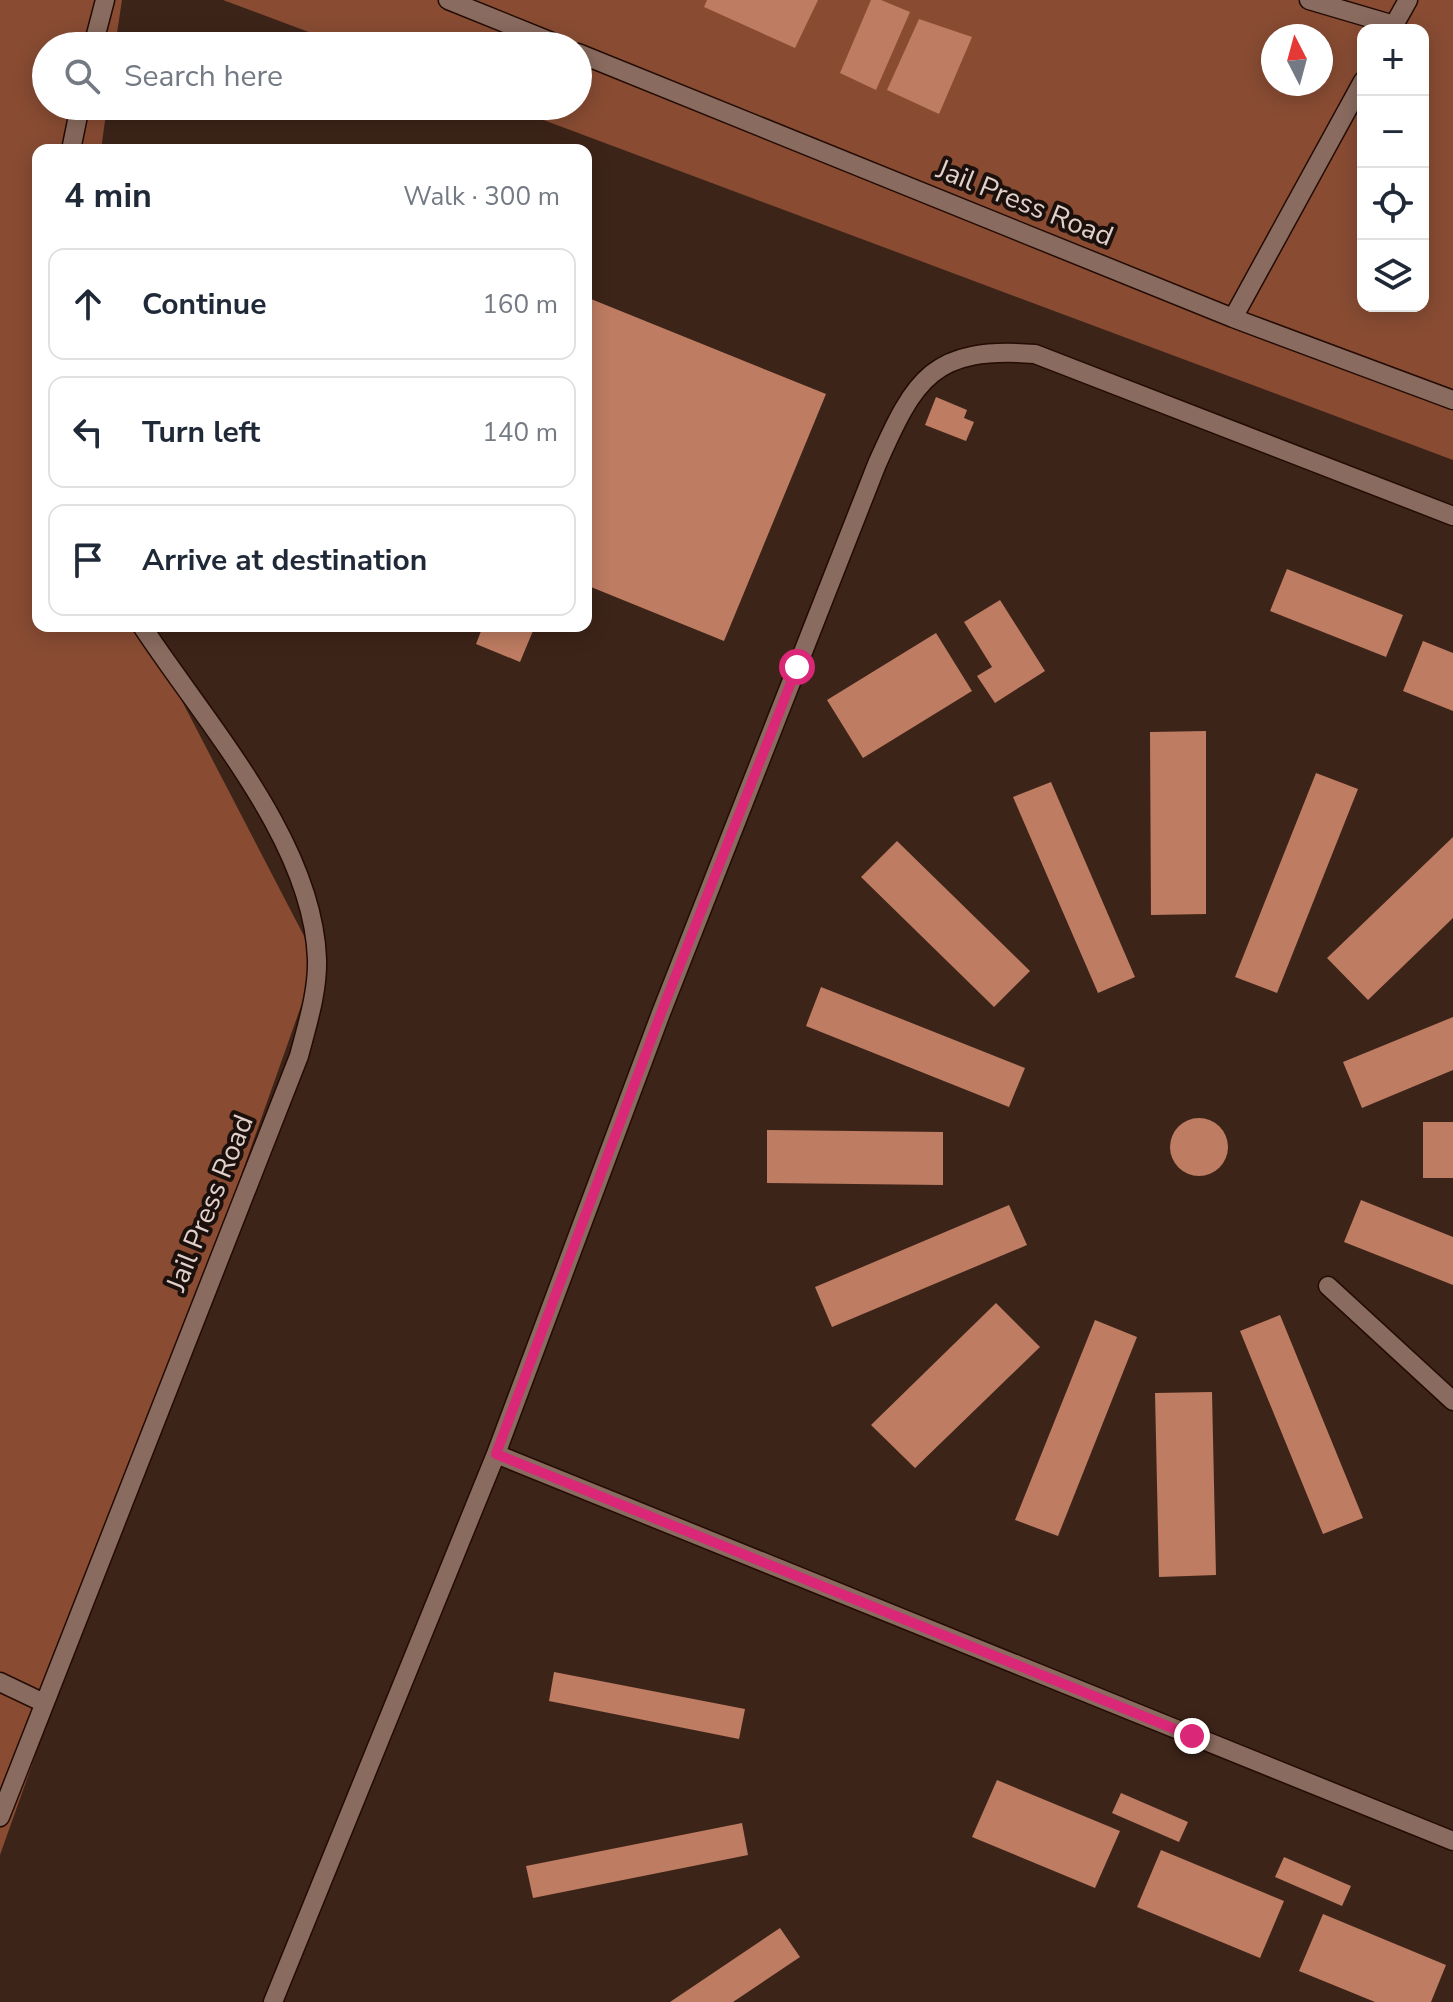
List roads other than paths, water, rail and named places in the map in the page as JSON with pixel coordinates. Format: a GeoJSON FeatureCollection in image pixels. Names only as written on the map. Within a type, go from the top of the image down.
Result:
{"type":"FeatureCollection","features":[{"type":"Feature","properties":{"kind":"lane"},"geometry":{"type":"LineString","coordinates":[[97,32],[105,0]]}},
{"type":"Feature","properties":{"kind":"lane"},"geometry":{"type":"LineString","coordinates":[[448,0],[527,32]]}},
{"type":"Feature","properties":{"kind":"lane"},"geometry":{"type":"LineString","coordinates":[[1309,0],[1384,24]]}},
{"type":"Feature","properties":{"kind":"lane"},"geometry":{"type":"LineString","coordinates":[[1395,24],[1408,0]]}},
{"type":"Feature","properties":{"kind":"lane","name":"Jail Press Road"},"geometry":{"type":"LineString","coordinates":[[592,59],[1233,318],[1453,400]]}},
{"type":"Feature","properties":{"kind":"lane"},"geometry":{"type":"LineString","coordinates":[[1233,318],[1357,92]]}},
{"type":"Feature","properties":{"kind":"lane"},"geometry":{"type":"LineString","coordinates":[[72,144],[77,120]]}},
{"type":"Feature","properties":{"kind":"lane"},"geometry":{"type":"LineString","coordinates":[[273,2002],[496,1454],[661,1013],[871,479],[907,399],[926,378],[947,363],[977,353],[1035,354],[1453,516]]}},
{"type":"Feature","properties":{"kind":"lane","name":"Jail Press Road"},"geometry":{"type":"LineString","coordinates":[[0,1817],[299,1056],[312,1008],[317,961],[313,921],[297,874],[272,818],[146,632]]}},
{"type":"Feature","properties":{"kind":"lane"},"geometry":{"type":"LineString","coordinates":[[1328,1286],[1453,1401]]}},
{"type":"Feature","properties":{"kind":"lane"},"geometry":{"type":"LineString","coordinates":[[496,1454],[1453,1841]]}},
{"type":"Feature","properties":{"kind":"lane"},"geometry":{"type":"LineString","coordinates":[[0,1682],[44,1703]]}}]}
